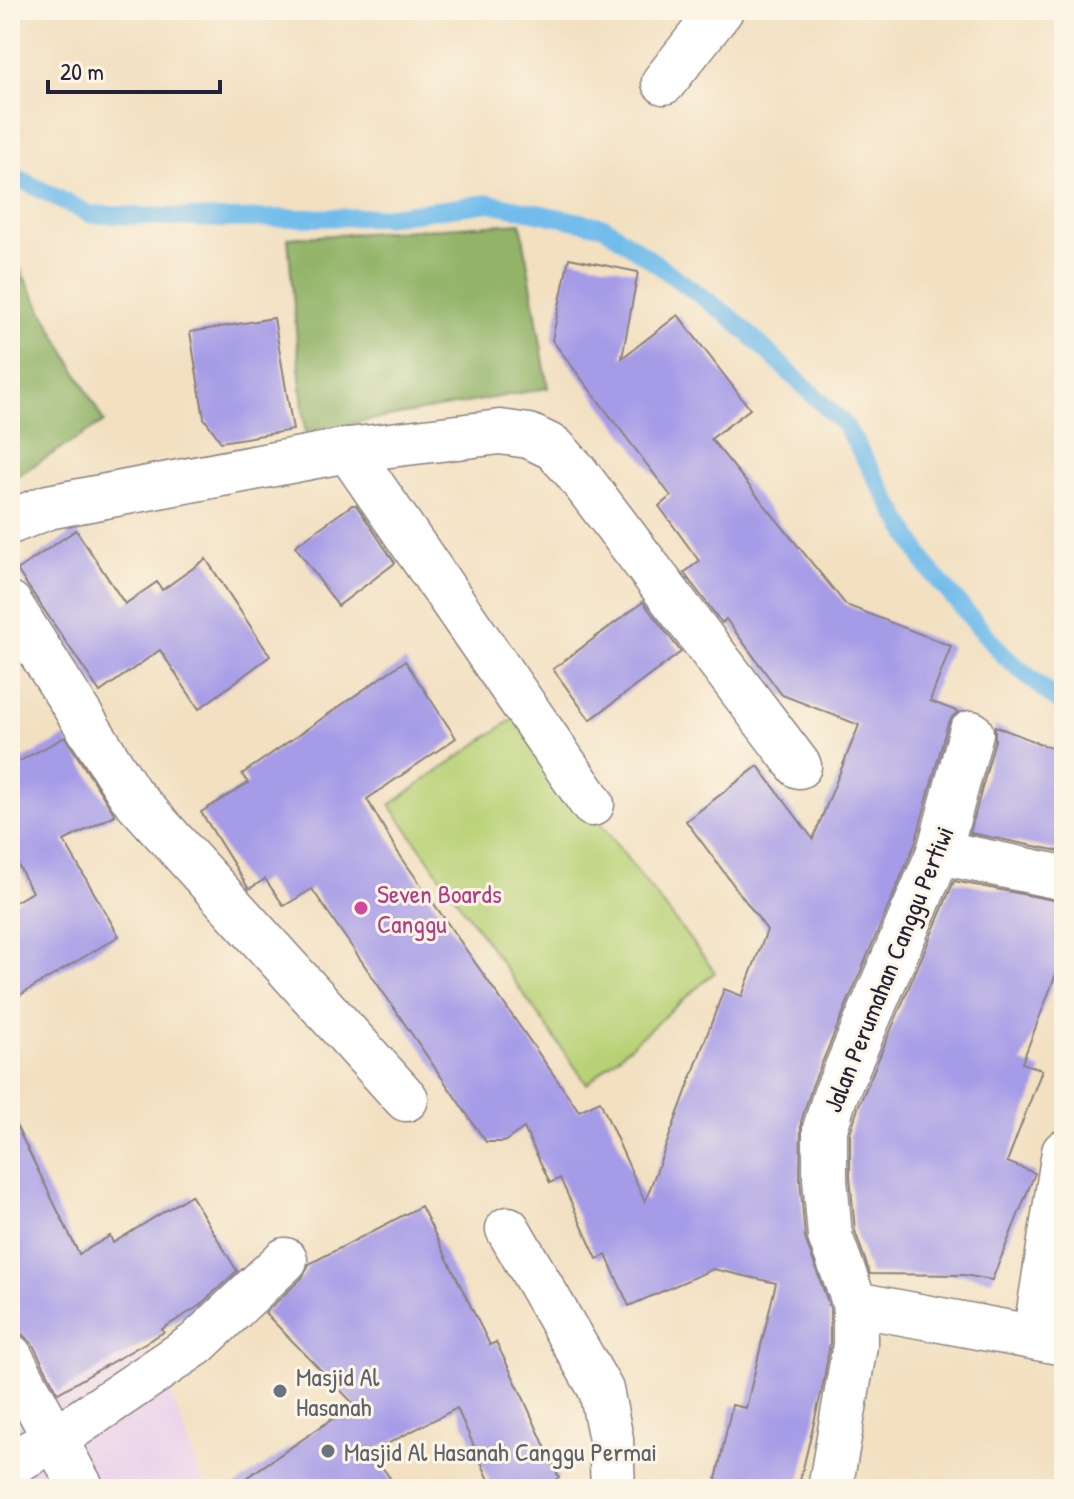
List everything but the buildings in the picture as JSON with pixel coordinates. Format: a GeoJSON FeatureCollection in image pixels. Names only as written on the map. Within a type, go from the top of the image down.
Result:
{"type":"FeatureCollection","features":[{"type":"Feature","properties":{"kind":"street"},"geometry":{"type":"LineString","coordinates":[[664,82],[721,10]]}},
{"type":"Feature","properties":{"kind":"street"},"geometry":{"type":"LineString","coordinates":[[14,513],[348,450],[500,432],[529,436],[554,448],[575,471],[799,766]]}},
{"type":"Feature","properties":{"kind":"street"},"geometry":{"type":"LineString","coordinates":[[348,450],[592,804]]}},
{"type":"Feature","properties":{"kind":"street"},"geometry":{"type":"LineString","coordinates":[[10,604],[130,794],[406,1099]]}},
{"type":"Feature","properties":{"kind":"street","name":"Jalan Perumahan Canggu Pertiwi"},"geometry":{"type":"LineString","coordinates":[[830,1489],[855,1345],[855,1304],[830,1236],[825,1129],[835,1096],[939,852],[971,733]]}},
{"type":"Feature","properties":{"kind":"street"},"geometry":{"type":"LineString","coordinates":[[939,852],[1064,878]]}},
{"type":"Feature","properties":{"kind":"street"},"geometry":{"type":"LineString","coordinates":[[855,1304],[1050,1340],[1064,1152]]}},
{"type":"Feature","properties":{"kind":"street"},"geometry":{"type":"LineString","coordinates":[[508,1229],[601,1390],[611,1439],[613,1489]]}},
{"type":"Feature","properties":{"kind":"street"},"geometry":{"type":"LineString","coordinates":[[10,1464],[55,1439],[196,1344],[285,1260]]}},
{"type":"Feature","properties":{"kind":"street"},"geometry":{"type":"LineString","coordinates":[[10,1356],[82,1489]]}},
{"type":"Feature","properties":{"kind":"shaded area"},"geometry":{"type":"Polygon","coordinates":[[[10,1346],[157,1355],[205,1489],[10,1489],[10,1346]]]}},
{"type":"Feature","properties":{"kind":"green space"},"geometry":{"type":"Polygon","coordinates":[[[521,223],[548,388],[305,432],[288,238],[521,223]]]}},
{"type":"Feature","properties":{"kind":"green space"},"geometry":{"type":"Polygon","coordinates":[[[10,252],[104,422],[17,476],[10,467],[10,252]]]}},
{"type":"Feature","properties":{"kind":"green space"},"geometry":{"type":"Polygon","coordinates":[[[517,716],[715,972],[587,1084],[390,805],[517,716]]]}},
{"type":"Feature","properties":{"kind":"waterway"},"geometry":{"type":"LineString","coordinates":[[10,174],[89,214],[220,219],[383,217],[489,203],[605,227],[733,319],[845,425],[928,568],[1004,656],[1064,706]]}},
{"type":"Feature","properties":{"kind":"place","name":"Seven Boards Canggu"},"geometry":{"type":"Point","coordinates":[361,908]}},
{"type":"Feature","properties":{"kind":"place","name":"Masjid Al Hasanah"},"geometry":{"type":"Point","coordinates":[280,1391]}},
{"type":"Feature","properties":{"kind":"place","name":"Masjid Al Hasanah Canggu Permai"},"geometry":{"type":"Point","coordinates":[328,1451]}}]}
